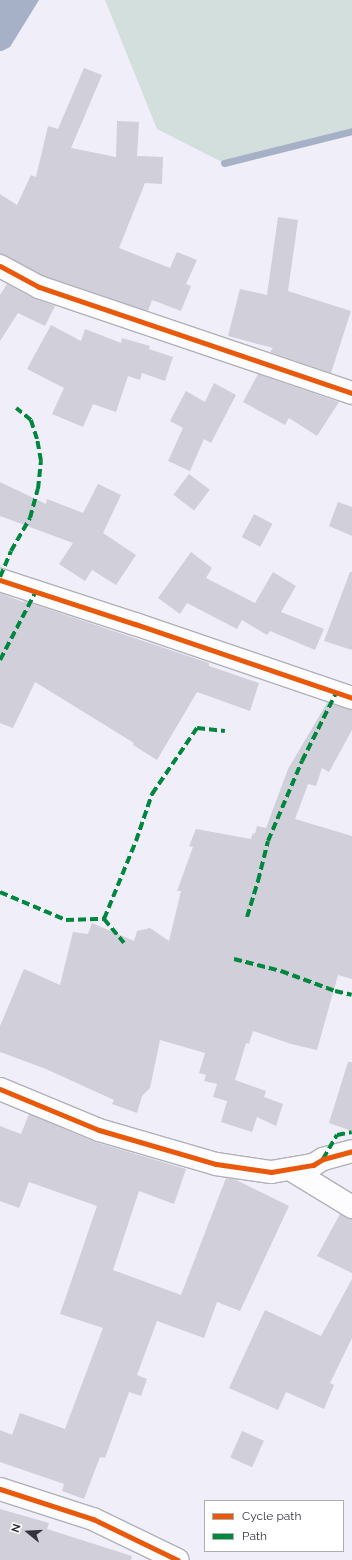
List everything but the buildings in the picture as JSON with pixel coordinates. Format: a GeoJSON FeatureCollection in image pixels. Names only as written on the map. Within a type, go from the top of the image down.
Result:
{"type":"FeatureCollection","features":[{"type":"Feature","properties":{"kind":"street"},"geometry":{"type":"LineString","coordinates":[[0,266],[46,290],[352,393]]}},
{"type":"Feature","properties":{"kind":"street"},"geometry":{"type":"LineString","coordinates":[[0,580],[352,698]]}},
{"type":"Feature","properties":{"kind":"street"},"geometry":{"type":"LineString","coordinates":[[0,1089],[99,1130],[216,1164],[271,1172],[313,1165],[323,1159],[352,1152]]}},
{"type":"Feature","properties":{"kind":"street"},"geometry":{"type":"LineString","coordinates":[[290,1169],[352,1207]]}},
{"type":"Feature","properties":{"kind":"street"},"geometry":{"type":"LineString","coordinates":[[0,1489],[93,1519],[178,1560]]}},
{"type":"Feature","properties":{"kind":"shaded area"},"geometry":{"type":"Polygon","coordinates":[[[105,0],[352,0],[352,131],[224,163],[157,129],[105,0]]]}},
{"type":"Feature","properties":{"kind":"water"},"geometry":{"type":"Polygon","coordinates":[[[0,0],[39,0],[10,47],[2,51],[0,51],[0,0]]]}},
{"type":"Feature","properties":{"kind":"waterway"},"geometry":{"type":"LineString","coordinates":[[224,163],[352,131]]}},
{"type":"Feature","properties":{"kind":"marked path"},"geometry":{"type":"LineString","coordinates":[[0,577],[11,551],[30,518],[38,489],[41,461],[37,439],[31,420],[16,408]]}},
{"type":"Feature","properties":{"kind":"marked path"},"geometry":{"type":"LineString","coordinates":[[0,660],[36,591]]}},
{"type":"Feature","properties":{"kind":"marked path"},"geometry":{"type":"LineString","coordinates":[[247,917],[268,841],[302,761],[336,693]]}},
{"type":"Feature","properties":{"kind":"marked path"},"geometry":{"type":"LineString","coordinates":[[104,919],[136,841],[152,794],[197,728],[225,731]]}},
{"type":"Feature","properties":{"kind":"marked path"},"geometry":{"type":"LineString","coordinates":[[0,892],[66,920],[104,919],[124,943]]}},
{"type":"Feature","properties":{"kind":"marked path"},"geometry":{"type":"LineString","coordinates":[[234,959],[281,971],[335,991],[352,995]]}},
{"type":"Feature","properties":{"kind":"marked path"},"geometry":{"type":"LineString","coordinates":[[323,1159],[337,1135],[352,1132]]}},
{"type":"Feature","properties":{"kind":"cycle path"},"geometry":{"type":"LineString","coordinates":[[0,266],[39,287],[352,393]]}},
{"type":"Feature","properties":{"kind":"cycle path"},"geometry":{"type":"LineString","coordinates":[[0,580],[352,698]]}},
{"type":"Feature","properties":{"kind":"cycle path"},"geometry":{"type":"LineString","coordinates":[[0,1089],[99,1130],[216,1164],[271,1172],[313,1165],[323,1159],[352,1151]]}},
{"type":"Feature","properties":{"kind":"cycle path"},"geometry":{"type":"LineString","coordinates":[[0,1489],[93,1519],[178,1560]]}}]}
